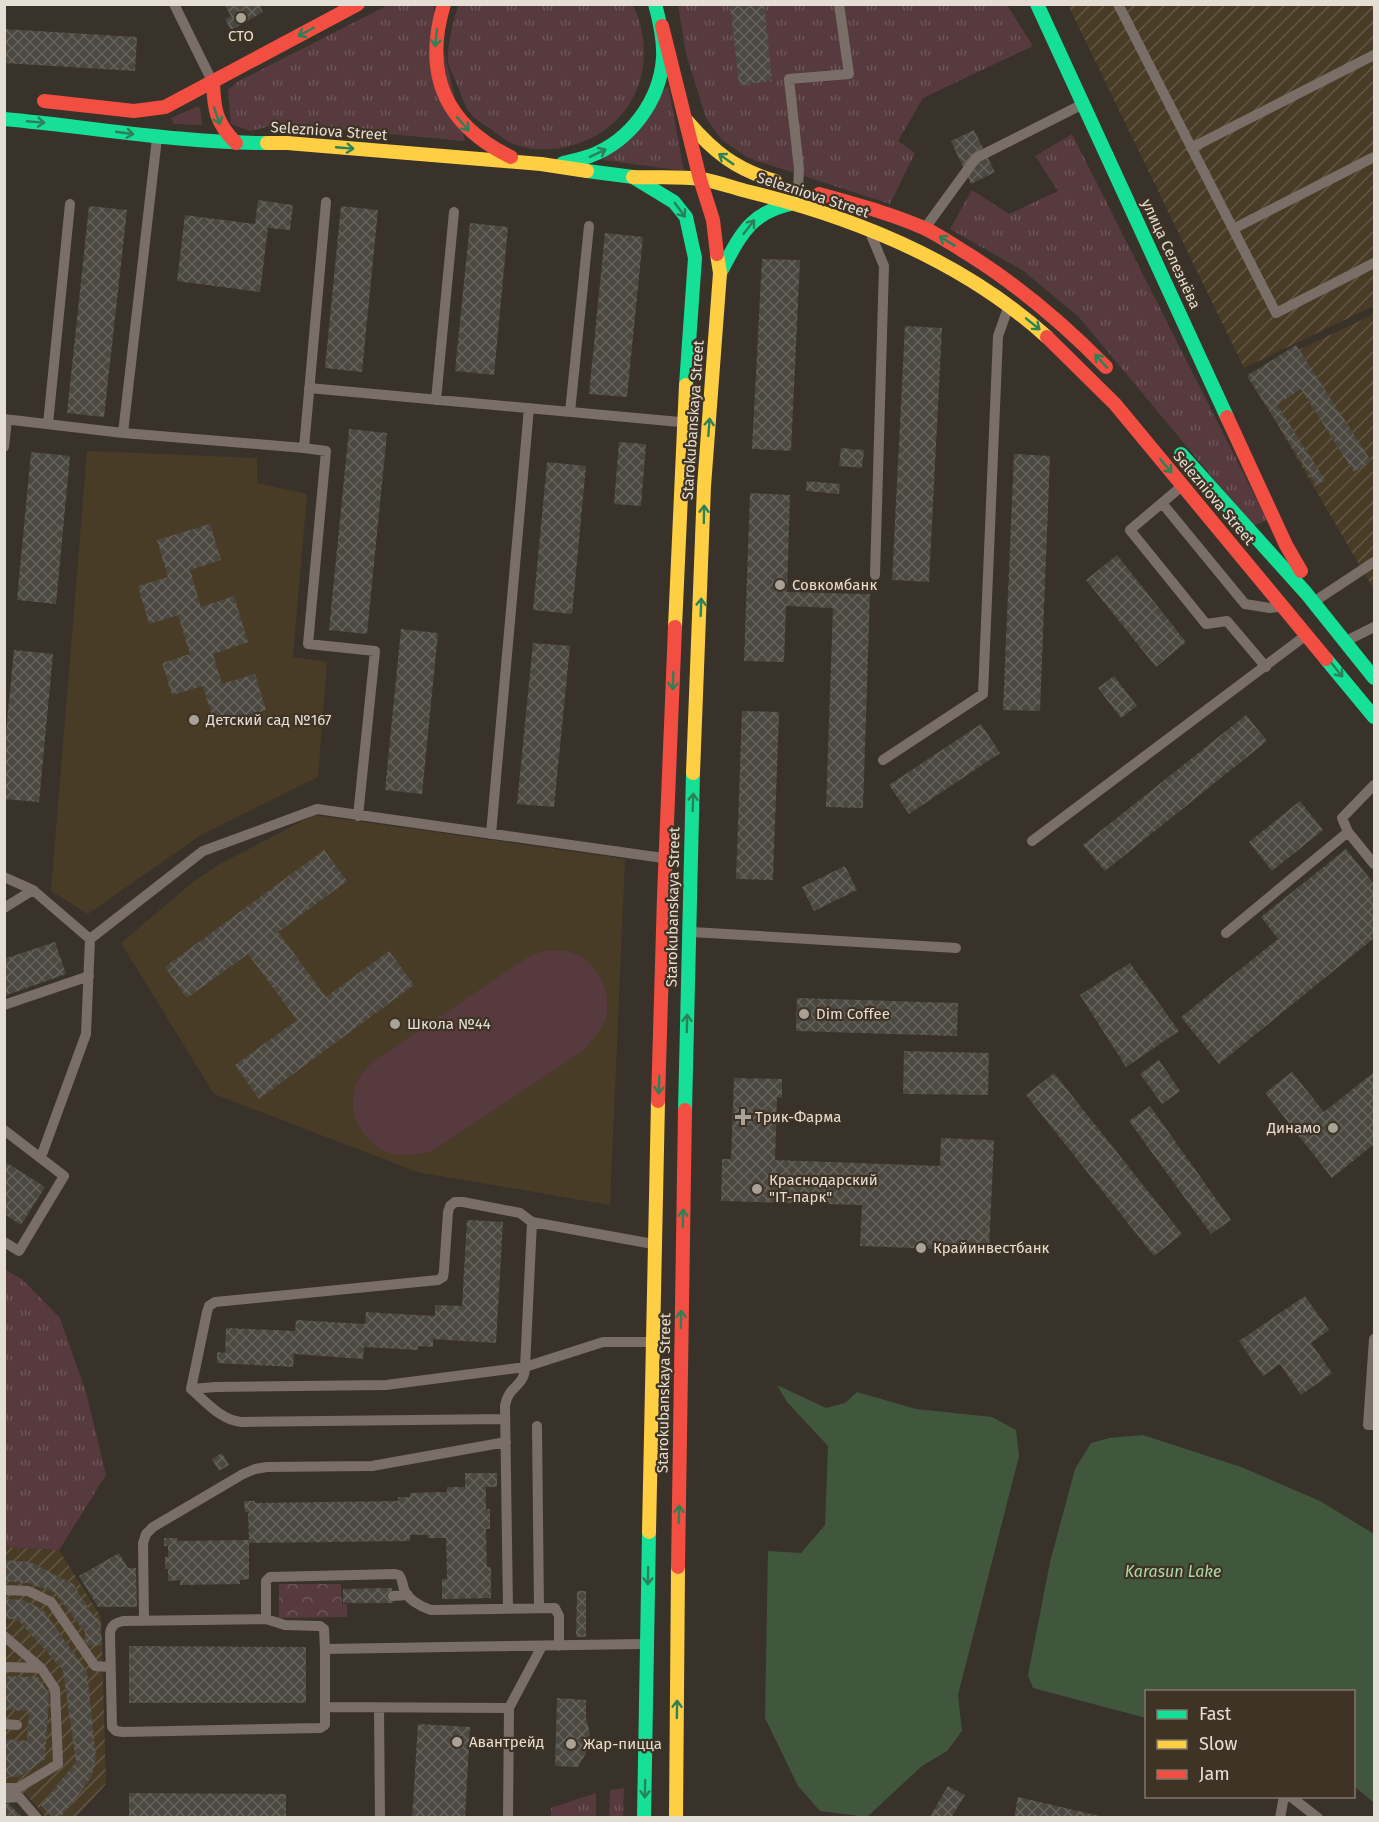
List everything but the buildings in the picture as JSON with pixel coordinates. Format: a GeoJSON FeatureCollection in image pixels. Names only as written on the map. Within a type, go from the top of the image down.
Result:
{"type":"FeatureCollection","features":[{"type":"Feature","properties":{"kind":"main road"},"geometry":{"type":"LineString","coordinates":[[26,99],[134,111],[165,107],[213,82],[332,10],[358,4]]}},
{"type":"Feature","properties":{"kind":"main road"},"geometry":{"type":"LineString","coordinates":[[444,4],[437,27],[435,61],[440,83],[454,113],[477,138],[495,151],[516,159],[541,164],[572,162],[594,155],[622,138],[638,122],[656,93],[662,71],[664,49],[657,4]]}},
{"type":"Feature","properties":{"kind":"main road","name":"улица Селезнёва"},"geometry":{"type":"LineString","coordinates":[[1037,4],[1286,545],[1305,576],[1310,598],[1307,634]]}},
{"type":"Feature","properties":{"kind":"main road","name":"Starokubanskaya Street"},"geometry":{"type":"LineString","coordinates":[[662,26],[700,179],[713,220],[720,273],[704,486],[690,860],[681,1277],[676,1818]]}},
{"type":"Feature","properties":{"kind":"main road"},"geometry":{"type":"LineString","coordinates":[[213,82],[214,111],[222,131],[236,143]]}},
{"type":"Feature","properties":{"kind":"main road","name":"Selezniova Street"},"geometry":{"type":"LineString","coordinates":[[4,119],[157,137],[236,143],[287,143],[541,164],[633,177],[700,179],[795,203],[870,231],[924,255],[965,277],[1008,306],[1059,347],[1087,374],[1307,634],[1374,717]]}},
{"type":"Feature","properties":{"kind":"main road","name":"Selezniova Street"},"geometry":{"type":"LineString","coordinates":[[687,121],[707,145],[749,174],[877,210],[925,228],[1019,287],[1075,334],[1118,379]]}},
{"type":"Feature","properties":{"kind":"main road","name":"Starokubanskaya Street"},"geometry":{"type":"LineString","coordinates":[[633,177],[674,202],[686,217],[693,244],[694,272],[683,422],[667,859],[652,1342],[644,1818]]}},
{"type":"Feature","properties":{"kind":"main road"},"geometry":{"type":"LineString","coordinates":[[720,273],[750,223],[772,207],[795,203]]}},
{"type":"Feature","properties":{"kind":"main road","name":"Selezniova Street"},"geometry":{"type":"LineString","coordinates":[[1170,440],[1310,598],[1374,678]]}},
{"type":"Feature","properties":{"kind":"main road"},"geometry":{"type":"LineString","coordinates":[[1252,533],[1259,540],[1270,537],[1274,533],[1274,519]]}},
{"type":"Feature","properties":{"kind":"lane"},"geometry":{"type":"LineString","coordinates":[[174,4],[213,82]]}},
{"type":"Feature","properties":{"kind":"lane"},"geometry":{"type":"LineString","coordinates":[[798,189],[799,169],[789,79],[849,74],[839,4]]}},
{"type":"Feature","properties":{"kind":"lane"},"geometry":{"type":"LineString","coordinates":[[1118,4],[1276,313],[1374,263]]}},
{"type":"Feature","properties":{"kind":"lane"},"geometry":{"type":"LineString","coordinates":[[1191,148],[1374,55]]}},
{"type":"Feature","properties":{"kind":"lane"},"geometry":{"type":"LineString","coordinates":[[925,228],[976,158],[1084,104]]}},
{"type":"Feature","properties":{"kind":"lane"},"geometry":{"type":"LineString","coordinates":[[123,433],[157,137]]}},
{"type":"Feature","properties":{"kind":"lane"},"geometry":{"type":"LineString","coordinates":[[1233,229],[1374,157]]}},
{"type":"Feature","properties":{"kind":"lane"},"geometry":{"type":"LineString","coordinates":[[304,448],[326,202]]}},
{"type":"Feature","properties":{"kind":"lane"},"geometry":{"type":"LineString","coordinates":[[48,424],[70,204]]}},
{"type":"Feature","properties":{"kind":"lane"},"geometry":{"type":"LineString","coordinates":[[436,400],[454,212]]}},
{"type":"Feature","properties":{"kind":"lane"},"geometry":{"type":"LineString","coordinates":[[570,412],[589,226]]}},
{"type":"Feature","properties":{"kind":"lane"},"geometry":{"type":"LineString","coordinates":[[870,231],[884,266],[875,575]]}},
{"type":"Feature","properties":{"kind":"lane"},"geometry":{"type":"LineString","coordinates":[[883,760],[983,694],[998,336],[1008,306],[1019,287]]}},
{"type":"Feature","properties":{"kind":"lane"},"geometry":{"type":"LineString","coordinates":[[309,388],[683,422]]}},
{"type":"Feature","properties":{"kind":"lane"},"geometry":{"type":"LineString","coordinates":[[491,834],[529,408]]}},
{"type":"Feature","properties":{"kind":"lane"},"geometry":{"type":"LineString","coordinates":[[4,447],[6,419],[123,433],[326,451],[308,644],[375,651],[358,816]]}},
{"type":"Feature","properties":{"kind":"lane"},"geometry":{"type":"LineString","coordinates":[[1197,473],[1131,530],[1206,624],[1227,621],[1266,667]]}},
{"type":"Feature","properties":{"kind":"lane"},"geometry":{"type":"LineString","coordinates":[[1161,503],[1245,604],[1270,608],[1284,607]]}},
{"type":"Feature","properties":{"kind":"lane"},"geometry":{"type":"LineString","coordinates":[[1310,598],[1374,562]]}},
{"type":"Feature","properties":{"kind":"lane"},"geometry":{"type":"LineString","coordinates":[[1345,642],[1374,627]]}},
{"type":"Feature","properties":{"kind":"lane"},"geometry":{"type":"LineString","coordinates":[[1032,841],[1307,634]]}},
{"type":"Feature","properties":{"kind":"lane"},"geometry":{"type":"LineString","coordinates":[[1374,785],[1342,818],[1348,832],[1374,864]]}},
{"type":"Feature","properties":{"kind":"lane"},"geometry":{"type":"LineString","coordinates":[[90,939],[203,851],[316,809],[667,859],[690,860]]}},
{"type":"Feature","properties":{"kind":"lane"},"geometry":{"type":"LineString","coordinates":[[1226,933],[1348,832]]}},
{"type":"Feature","properties":{"kind":"lane"},"geometry":{"type":"LineString","coordinates":[[4,877],[33,890],[90,939]]}},
{"type":"Feature","properties":{"kind":"lane"},"geometry":{"type":"LineString","coordinates":[[4,908],[33,890]]}},
{"type":"Feature","properties":{"kind":"lane"},"geometry":{"type":"LineString","coordinates":[[689,932],[956,948]]}},
{"type":"Feature","properties":{"kind":"lane"},"geometry":{"type":"LineString","coordinates":[[41,1157],[86,1034],[90,939]]}},
{"type":"Feature","properties":{"kind":"lane"},"geometry":{"type":"LineString","coordinates":[[4,1005],[89,976]]}},
{"type":"Feature","properties":{"kind":"lane"},"geometry":{"type":"LineString","coordinates":[[4,1130],[64,1176],[19,1251],[4,1242]]}},
{"type":"Feature","properties":{"kind":"lane"},"geometry":{"type":"LineString","coordinates":[[191,1389],[209,1306],[215,1302],[438,1280],[443,1277],[448,1212],[450,1206],[455,1202],[520,1213],[532,1222],[655,1244]]}},
{"type":"Feature","properties":{"kind":"lane"},"geometry":{"type":"LineString","coordinates":[[508,1608],[502,1480],[506,1442],[506,1398],[525,1377],[532,1222]]}},
{"type":"Feature","properties":{"kind":"lane"},"geometry":{"type":"LineString","coordinates":[[1374,1339],[1368,1425],[1374,1425]]}},
{"type":"Feature","properties":{"kind":"lane"},"geometry":{"type":"LineString","coordinates":[[191,1389],[386,1385],[525,1367],[603,1342],[652,1342]]}},
{"type":"Feature","properties":{"kind":"lane"},"geometry":{"type":"LineString","coordinates":[[191,1389],[222,1416],[231,1421],[241,1422],[505,1419]]}},
{"type":"Feature","properties":{"kind":"lane"},"geometry":{"type":"LineString","coordinates":[[537,1426],[539,1608]]}},
{"type":"Feature","properties":{"kind":"lane"},"geometry":{"type":"LineString","coordinates":[[144,1621],[143,1543],[146,1534],[153,1527],[243,1474],[267,1467],[372,1466],[506,1442]]}},
{"type":"Feature","properties":{"kind":"lane"},"geometry":{"type":"LineString","coordinates":[[266,1619],[266,1581],[270,1577],[399,1575],[408,1595],[424,1608],[431,1610],[555,1608],[558,1612],[559,1646]]}},
{"type":"Feature","properties":{"kind":"lane"},"geometry":{"type":"LineString","coordinates":[[4,1590],[28,1591],[51,1602],[95,1666],[110,1667]]}},
{"type":"Feature","properties":{"kind":"lane"},"geometry":{"type":"LineString","coordinates":[[393,1596],[408,1595]]}},
{"type":"Feature","properties":{"kind":"lane"},"geometry":{"type":"LineString","coordinates":[[266,1619],[285,1625],[320,1626],[324,1629],[325,1725],[314,1730],[116,1731],[112,1727],[111,1628],[115,1623],[144,1621],[266,1619]]}},
{"type":"Feature","properties":{"kind":"lane"},"geometry":{"type":"LineString","coordinates":[[4,1636],[41,1668],[55,1689],[58,1764],[18,1788],[4,1788]]}},
{"type":"Feature","properties":{"kind":"lane"},"geometry":{"type":"LineString","coordinates":[[325,1649],[647,1644]]}},
{"type":"Feature","properties":{"kind":"lane"},"geometry":{"type":"LineString","coordinates":[[508,1818],[508,1708],[542,1646]]}},
{"type":"Feature","properties":{"kind":"lane"},"geometry":{"type":"LineString","coordinates":[[4,1667],[41,1668]]}},
{"type":"Feature","properties":{"kind":"lane"},"geometry":{"type":"LineString","coordinates":[[325,1707],[508,1708]]}},
{"type":"Feature","properties":{"kind":"lane"},"geometry":{"type":"LineString","coordinates":[[380,1708],[380,1818]]}},
{"type":"Feature","properties":{"kind":"lane"},"geometry":{"type":"LineString","coordinates":[[4,1724],[17,1725]]}},
{"type":"Feature","properties":{"kind":"lane"},"geometry":{"type":"LineString","coordinates":[[4,1798],[20,1797],[37,1818]]}},
{"type":"Feature","properties":{"kind":"lane"},"geometry":{"type":"LineString","coordinates":[[1280,1818],[1284,1798]]}},
{"type":"Feature","properties":{"kind":"lane"},"geometry":{"type":"LineString","coordinates":[[1291,1798],[1318,1818]]}},
{"type":"Feature","properties":{"kind":"shaded area"},"geometry":{"type":"Polygon","coordinates":[[[1068,5],[1374,5],[1374,306],[1244,368],[1068,5]]]}},
{"type":"Feature","properties":{"kind":"shaded area"},"geometry":{"type":"Polygon","coordinates":[[[1374,314],[1374,590],[1248,374],[1374,314]]]}},
{"type":"Feature","properties":{"kind":"shaded area","name":"Детский сад №167"},"geometry":{"type":"Polygon","coordinates":[[[87,451],[257,458],[257,483],[307,494],[293,657],[327,662],[318,777],[201,835],[88,914],[51,891],[87,451]]]}},
{"type":"Feature","properties":{"kind":"shaded area","name":"Школа №44"},"geometry":{"type":"Polygon","coordinates":[[[314,815],[625,859],[610,1205],[417,1172],[214,1094],[121,943],[189,885],[218,865],[314,815]]]}},
{"type":"Feature","properties":{"kind":"shaded area"},"geometry":{"type":"Polygon","coordinates":[[[5,1547],[59,1550],[101,1617],[106,1784],[76,1817],[46,1817],[25,1793],[5,1793],[5,1547]]]}},
{"type":"Feature","properties":{"kind":"green space"},"geometry":{"type":"Polygon","coordinates":[[[388,5],[433,5],[465,141],[280,124],[250,131],[231,124],[228,90],[237,82],[388,5]]]}},
{"type":"Feature","properties":{"kind":"green space"},"geometry":{"type":"Polygon","coordinates":[[[459,5],[633,5],[641,27],[644,48],[643,69],[637,89],[627,107],[613,123],[595,136],[574,145],[534,149],[511,143],[470,113],[449,66],[449,43],[459,5]]]}},
{"type":"Feature","properties":{"kind":"green space"},"geometry":{"type":"Polygon","coordinates":[[[678,5],[1007,5],[1033,46],[923,98],[898,141],[915,153],[890,204],[748,158],[722,140],[706,118],[686,54],[678,5]]]}},
{"type":"Feature","properties":{"kind":"green space"},"geometry":{"type":"Polygon","coordinates":[[[668,85],[684,171],[603,160],[668,85]]]}},
{"type":"Feature","properties":{"kind":"green space"},"geometry":{"type":"Polygon","coordinates":[[[198,106],[202,125],[174,124],[171,118],[198,106]]]}},
{"type":"Feature","properties":{"kind":"green space"},"geometry":{"type":"Polygon","coordinates":[[[1072,134],[1267,520],[1253,526],[1078,316],[1022,270],[950,229],[972,190],[1009,214],[1058,191],[1035,156],[1072,134]]]}},
{"type":"Feature","properties":{"kind":"green space"},"geometry":{"type":"Polygon","coordinates":[[[546,950],[567,951],[580,956],[595,970],[605,989],[607,1010],[605,1020],[583,1051],[432,1151],[411,1155],[390,1153],[380,1149],[364,1135],[355,1115],[353,1094],[365,1070],[377,1059],[528,957],[546,950]]]}},
{"type":"Feature","properties":{"kind":"green space"},"geometry":{"type":"Polygon","coordinates":[[[4,1269],[23,1280],[60,1318],[86,1392],[106,1475],[59,1550],[5,1547],[4,1269]]]}},
{"type":"Feature","properties":{"kind":"green space"},"geometry":{"type":"Polygon","coordinates":[[[279,1584],[341,1584],[342,1604],[347,1604],[347,1617],[279,1618],[279,1584]]]}},
{"type":"Feature","properties":{"kind":"green space"},"geometry":{"type":"Polygon","coordinates":[[[624,1788],[623,1817],[609,1817],[610,1790],[624,1788]]]}},
{"type":"Feature","properties":{"kind":"green space"},"geometry":{"type":"Polygon","coordinates":[[[596,1793],[596,1817],[551,1817],[551,1808],[596,1793]]]}},
{"type":"Feature","properties":{"kind":"water"},"geometry":{"type":"Polygon","coordinates":[[[777,1385],[826,1408],[845,1403],[857,1392],[916,1409],[992,1417],[1016,1430],[1019,1456],[958,1695],[962,1731],[947,1751],[922,1766],[867,1817],[820,1811],[798,1786],[765,1718],[768,1551],[801,1553],[825,1525],[828,1446],[787,1402],[777,1385]]]}},
{"type":"Feature","properties":{"kind":"water","name":"Karasun Lake"},"geometry":{"type":"Polygon","coordinates":[[[1143,1435],[1241,1467],[1320,1501],[1374,1534],[1374,1803],[1355,1787],[1355,1690],[1145,1690],[1145,1718],[1033,1688],[1028,1675],[1050,1562],[1075,1469],[1091,1443],[1109,1438],[1143,1435]]]}},
{"type":"Feature","properties":{"kind":"traffic: fast"},"geometry":{"type":"LineString","coordinates":[[563,163],[590,156],[618,140],[630,130],[649,104],[661,74],[663,58],[663,44],[655,4]]}},
{"type":"Feature","properties":{"kind":"traffic: fast"},"geometry":{"type":"LineString","coordinates":[[1037,4],[1227,417]]}},
{"type":"Feature","properties":{"kind":"traffic: fast"},"geometry":{"type":"LineString","coordinates":[[4,119],[168,138],[267,143]]}},
{"type":"Feature","properties":{"kind":"traffic: fast"},"geometry":{"type":"LineString","coordinates":[[587,171],[633,177],[674,202],[686,217],[695,258],[686,385]]}},
{"type":"Feature","properties":{"kind":"traffic: fast"},"geometry":{"type":"LineString","coordinates":[[720,273],[748,227],[767,212],[795,203]]}},
{"type":"Feature","properties":{"kind":"traffic: fast"},"geometry":{"type":"LineString","coordinates":[[1181,454],[1306,593],[1374,678]]}},
{"type":"Feature","properties":{"kind":"traffic: fast"},"geometry":{"type":"LineString","coordinates":[[1326,659],[1374,717]]}},
{"type":"Feature","properties":{"kind":"traffic: fast"},"geometry":{"type":"LineString","coordinates":[[685,1110],[693,773]]}},
{"type":"Feature","properties":{"kind":"traffic: fast"},"geometry":{"type":"LineString","coordinates":[[644,1818],[649,1532]]}},
{"type":"Feature","properties":{"kind":"traffic: slow"},"geometry":{"type":"LineString","coordinates":[[687,121],[726,158],[748,171],[775,181]]}},
{"type":"Feature","properties":{"kind":"traffic: slow"},"geometry":{"type":"LineString","coordinates":[[267,143],[541,164],[587,171]]}},
{"type":"Feature","properties":{"kind":"traffic: slow"},"geometry":{"type":"LineString","coordinates":[[633,177],[707,180],[830,215],[869,230],[945,265],[981,287],[1047,337]]}},
{"type":"Feature","properties":{"kind":"traffic: slow"},"geometry":{"type":"LineString","coordinates":[[693,773],[704,486],[720,273],[717,254]]}},
{"type":"Feature","properties":{"kind":"traffic: slow"},"geometry":{"type":"LineString","coordinates":[[675,627],[686,385]]}},
{"type":"Feature","properties":{"kind":"traffic: slow"},"geometry":{"type":"LineString","coordinates":[[649,1532],[658,1101]]}},
{"type":"Feature","properties":{"kind":"traffic: slow"},"geometry":{"type":"LineString","coordinates":[[676,1818],[678,1567]]}},
{"type":"Feature","properties":{"kind":"traffic: jam"},"geometry":{"type":"LineString","coordinates":[[44,101],[134,111],[165,107],[358,4]]}},
{"type":"Feature","properties":{"kind":"traffic: jam"},"geometry":{"type":"LineString","coordinates":[[444,4],[438,29],[436,53],[445,95],[455,113],[470,129],[488,144],[511,157]]}},
{"type":"Feature","properties":{"kind":"traffic: jam"},"geometry":{"type":"LineString","coordinates":[[662,26],[700,179],[713,220],[717,254]]}},
{"type":"Feature","properties":{"kind":"traffic: jam"},"geometry":{"type":"LineString","coordinates":[[213,82],[217,116],[236,143]]}},
{"type":"Feature","properties":{"kind":"traffic: jam"},"geometry":{"type":"LineString","coordinates":[[819,194],[898,218],[941,237],[1023,292],[1106,367]]}},
{"type":"Feature","properties":{"kind":"traffic: jam"},"geometry":{"type":"LineString","coordinates":[[1047,337],[1115,404],[1326,659]]}},
{"type":"Feature","properties":{"kind":"traffic: jam"},"geometry":{"type":"LineString","coordinates":[[1227,417],[1286,545],[1301,571]]}},
{"type":"Feature","properties":{"kind":"traffic: jam"},"geometry":{"type":"LineString","coordinates":[[658,1101],[675,627]]}},
{"type":"Feature","properties":{"kind":"traffic: jam"},"geometry":{"type":"LineString","coordinates":[[678,1567],[685,1110]]}},
{"type":"Feature","properties":{"kind":"place","name":"СТО"},"geometry":{"type":"Point","coordinates":[241,18]}},
{"type":"Feature","properties":{"kind":"place","name":"Совкомбанк"},"geometry":{"type":"Point","coordinates":[780,585]}},
{"type":"Feature","properties":{"kind":"place","name":"Детский сад №167"},"geometry":{"type":"Point","coordinates":[194,720]}},
{"type":"Feature","properties":{"kind":"place","name":"Dim Coffee"},"geometry":{"type":"Point","coordinates":[804,1014]}},
{"type":"Feature","properties":{"kind":"place","name":"Школа №44"},"geometry":{"type":"Point","coordinates":[395,1024]}},
{"type":"Feature","properties":{"kind":"place","name":"Трик-Фарма"},"geometry":{"type":"Point","coordinates":[743,1117]}},
{"type":"Feature","properties":{"kind":"place","name":"Динамо"},"geometry":{"type":"Point","coordinates":[1333,1128]}},
{"type":"Feature","properties":{"kind":"place","name":"Краснодарский \"IT-парк\""},"geometry":{"type":"Point","coordinates":[757,1189]}},
{"type":"Feature","properties":{"kind":"place","name":"Крайинвестбанк"},"geometry":{"type":"Point","coordinates":[921,1248]}},
{"type":"Feature","properties":{"kind":"place","name":"Авантрейд"},"geometry":{"type":"Point","coordinates":[457,1742]}},
{"type":"Feature","properties":{"kind":"place","name":"Жар-пицца"},"geometry":{"type":"Point","coordinates":[571,1744]}}]}
